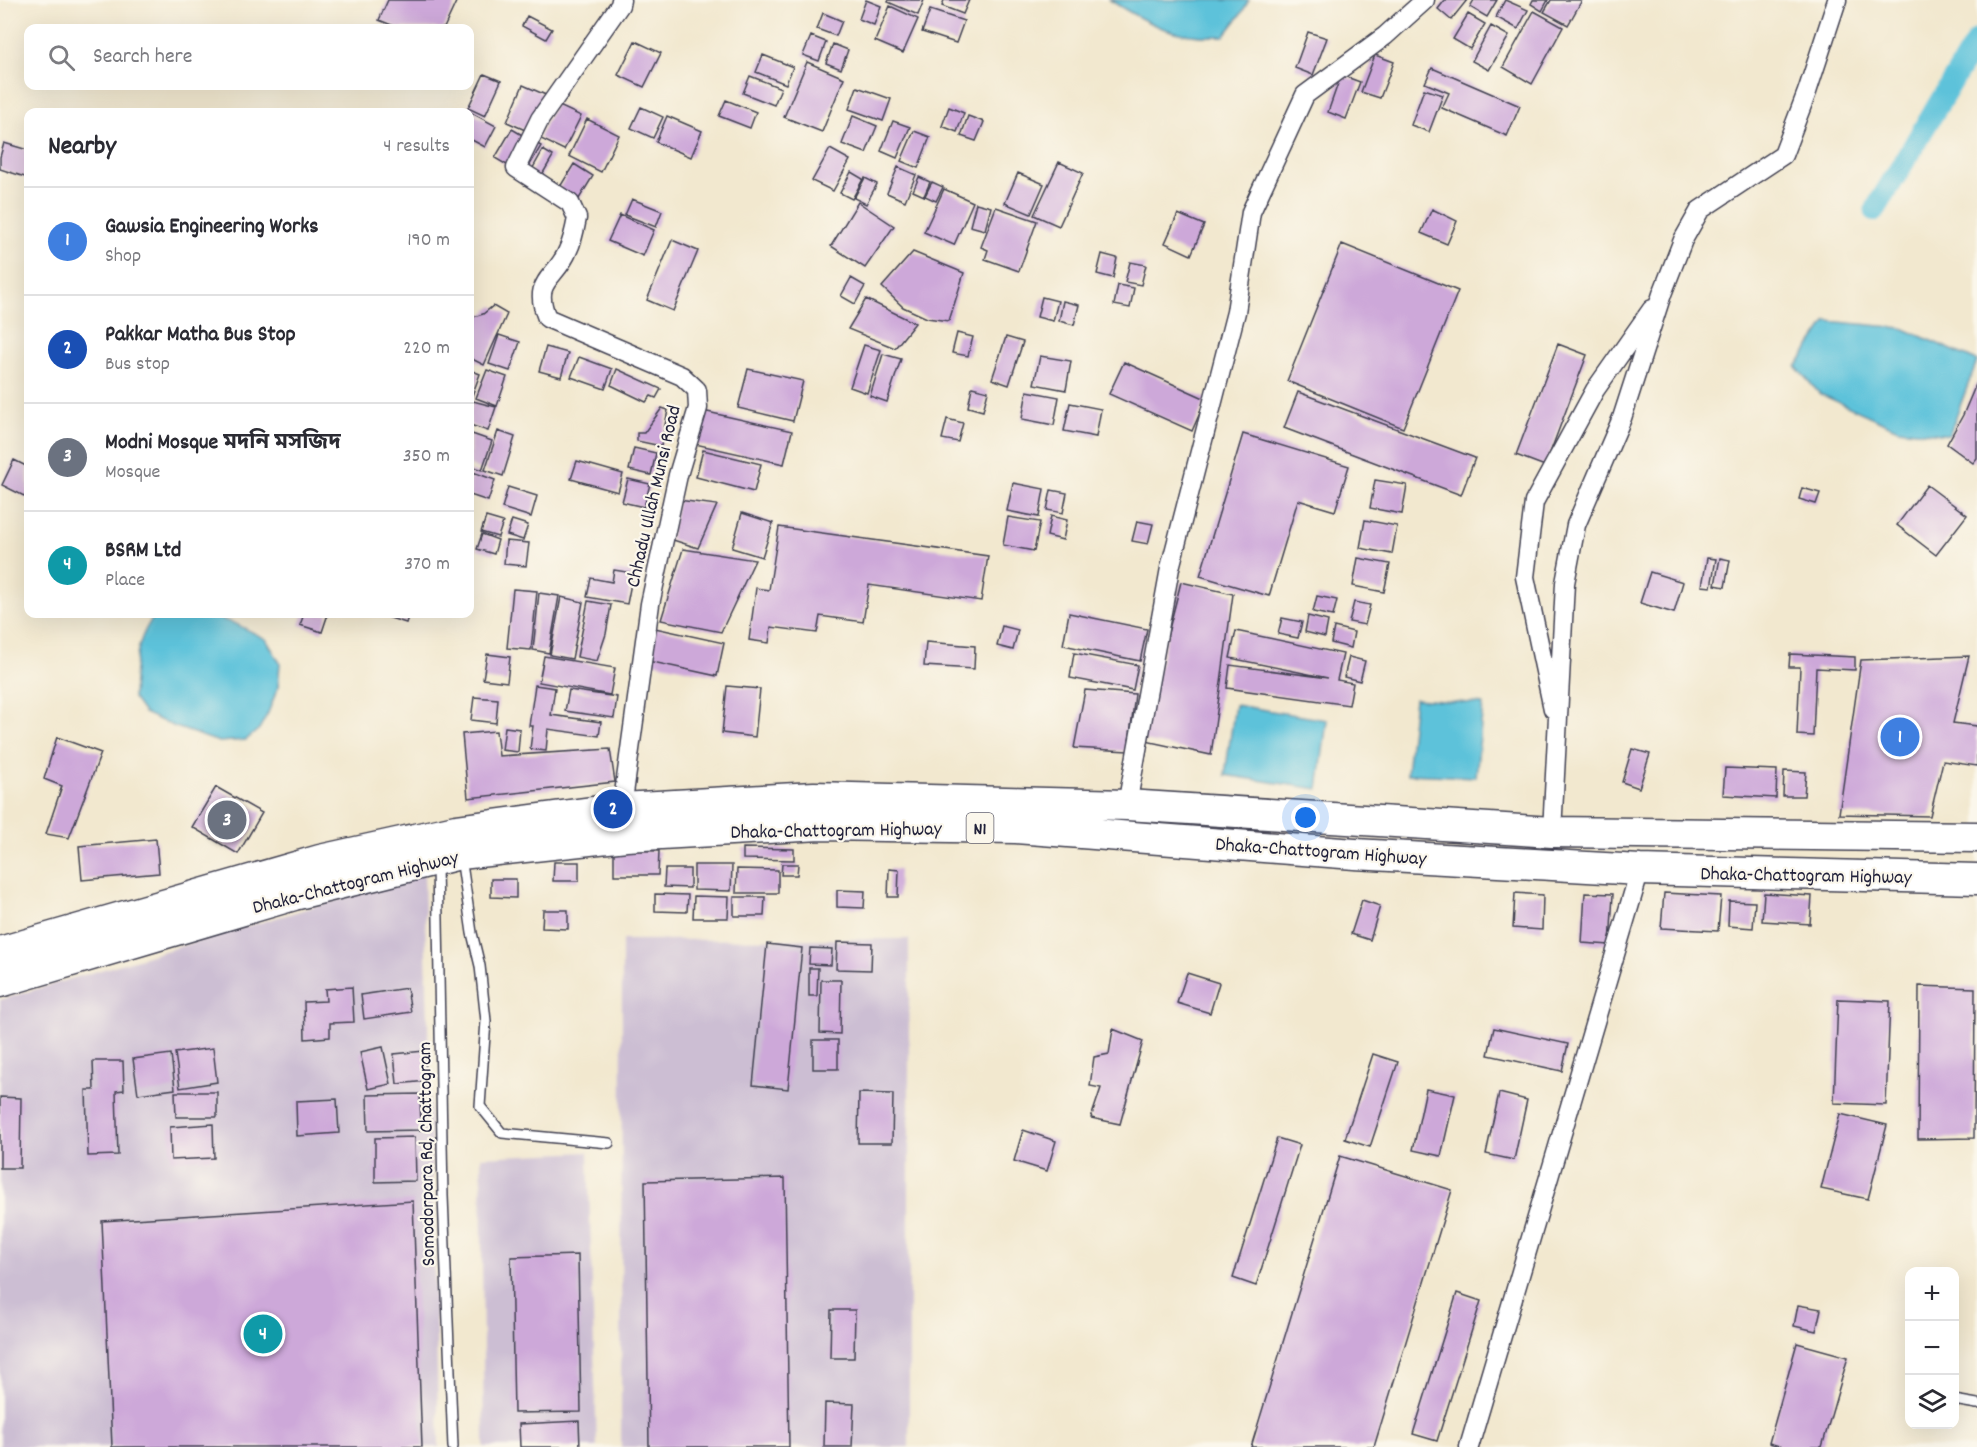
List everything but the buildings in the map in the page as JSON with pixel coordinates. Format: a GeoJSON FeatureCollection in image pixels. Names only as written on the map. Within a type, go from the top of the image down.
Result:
{"type":"FeatureCollection","features":[{"type":"Feature","properties":{"kind":"highway","name":"Dhaka-Chattogram Highway"},"geometry":{"type":"LineString","coordinates":[[0,952],[320,860],[456,830],[622,808],[814,797],[1127,805],[1552,832],[1977,837]]}},
{"type":"Feature","properties":{"kind":"highway","name":"Dhaka-Chattogram Highway"},"geometry":{"type":"LineString","coordinates":[[0,982],[294,894],[449,857],[626,836],[820,825],[1016,828],[1356,854],[1640,870],[1977,879]]}},
{"type":"Feature","properties":{"kind":"street","name":"Chhadu Ullah Munsi Road"},"geometry":{"type":"LineString","coordinates":[[621,0],[620,5],[540,119],[516,168],[570,202],[577,218],[568,252],[543,287],[541,302],[547,318],[682,376],[697,390],[698,408],[678,475],[650,604],[622,808]]}},
{"type":"Feature","properties":{"kind":"street"},"geometry":{"type":"LineString","coordinates":[[1127,805],[1170,568],[1236,312],[1251,212],[1305,95],[1385,36],[1425,0]]}},
{"type":"Feature","properties":{"kind":"street"},"geometry":{"type":"LineString","coordinates":[[1552,832],[1565,583],[1576,525],[1622,418],[1662,294],[1683,240],[1700,210],[1783,155],[1807,92],[1837,0]]}},
{"type":"Feature","properties":{"kind":"street"},"geometry":{"type":"LineString","coordinates":[[1558,728],[1525,577],[1534,502],[1595,390],[1662,294]]}},
{"type":"Feature","properties":{"kind":"street"},"geometry":{"type":"LineString","coordinates":[[1468,1447],[1640,870]]}},
{"type":"Feature","properties":{"kind":"lane"},"geometry":{"type":"LineString","coordinates":[[449,857],[480,966],[486,1021],[480,1106],[502,1133],[609,1143]]}},
{"type":"Feature","properties":{"kind":"lane","name":"Somodorpara Rd, Chattogram"},"geometry":{"type":"LineString","coordinates":[[449,857],[443,1196],[453,1447]]}},
{"type":"Feature","properties":{"kind":"lane"},"geometry":{"type":"LineString","coordinates":[[1959,1401],[1977,1404]]}},
{"type":"Feature","properties":{"kind":"shaded area"},"geometry":{"type":"Polygon","coordinates":[[[424,874],[439,1447],[0,1447],[0,1000],[424,874]]]}},
{"type":"Feature","properties":{"kind":"shaded area"},"geometry":{"type":"Polygon","coordinates":[[[909,939],[909,1447],[621,1447],[622,940],[909,939]]]}},
{"type":"Feature","properties":{"kind":"shaded area"},"geometry":{"type":"Polygon","coordinates":[[[588,1152],[597,1447],[484,1447],[481,1157],[588,1152]]]}},
{"type":"Feature","properties":{"kind":"water"},"geometry":{"type":"Polygon","coordinates":[[[1110,0],[1249,0],[1224,36],[1207,36],[1177,33],[1138,17],[1110,0]]]}},
{"type":"Feature","properties":{"kind":"water"},"geometry":{"type":"Polygon","coordinates":[[[1827,321],[1902,328],[1977,361],[1949,435],[1898,429],[1820,394],[1796,367],[1827,321]]]}},
{"type":"Feature","properties":{"kind":"water"},"geometry":{"type":"Polygon","coordinates":[[[154,618],[217,618],[236,624],[266,639],[280,663],[278,687],[259,729],[246,740],[219,742],[144,713],[133,698],[135,664],[140,642],[154,618]]]}},
{"type":"Feature","properties":{"kind":"water"},"geometry":{"type":"Polygon","coordinates":[[[1415,699],[1483,704],[1476,777],[1407,774],[1415,699]]]}},
{"type":"Feature","properties":{"kind":"water"},"geometry":{"type":"Polygon","coordinates":[[[1235,705],[1327,720],[1318,789],[1225,775],[1235,705]]]}},
{"type":"Feature","properties":{"kind":"waterway"},"geometry":{"type":"LineString","coordinates":[[1875,210],[1977,40]]}},
{"type":"Feature","properties":{"kind":"place","name":"Gawsia Engineering Works"},"geometry":{"type":"Point","coordinates":[1900,737]}},
{"type":"Feature","properties":{"kind":"place","name":"Pakkar Matha Bus Stop"},"geometry":{"type":"Point","coordinates":[613,809]}},
{"type":"Feature","properties":{"kind":"place","name":"Modni Mosque মদনি মসজিদ"},"geometry":{"type":"Point","coordinates":[227,820]}},
{"type":"Feature","properties":{"kind":"place","name":"BSRM Ltd"},"geometry":{"type":"Point","coordinates":[263,1334]}}]}
